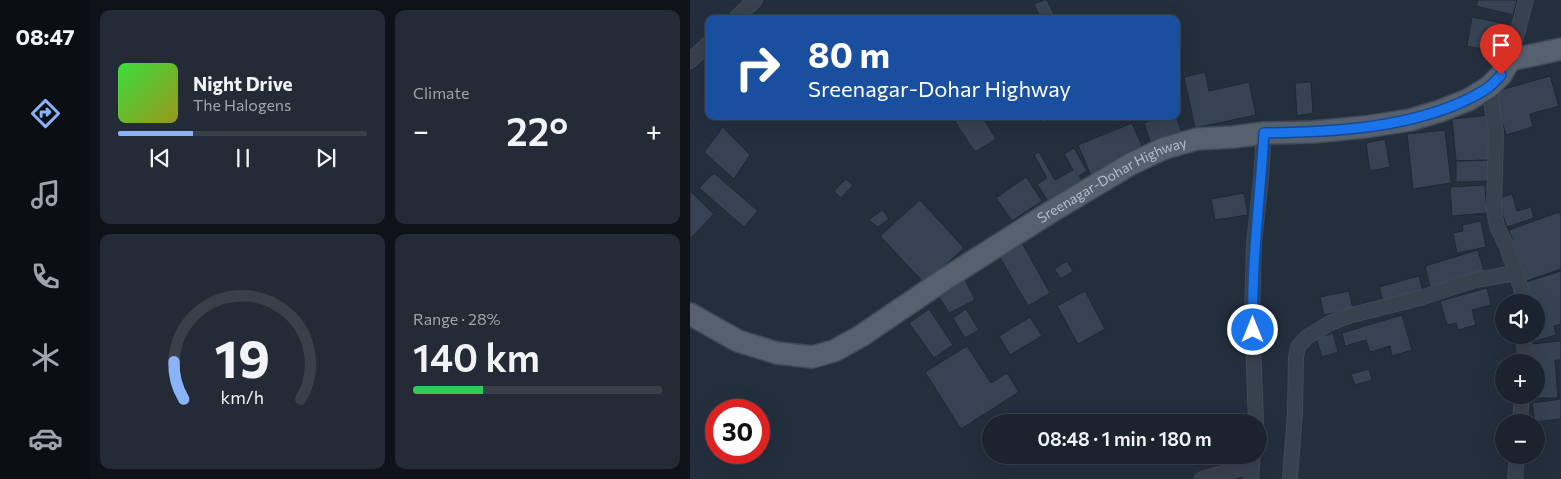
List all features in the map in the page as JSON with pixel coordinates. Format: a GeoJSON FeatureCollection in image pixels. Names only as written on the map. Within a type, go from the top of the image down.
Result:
{"type":"FeatureCollection","features":[{"type":"Feature","properties":{"kind":"main road"},"geometry":{"type":"LineString","coordinates":[[1510,60],[1561,49]]}},
{"type":"Feature","properties":{"kind":"main road","name":"Sreenagar-Dohar Highway"},"geometry":{"type":"LineString","coordinates":[[690,314],[738,341],[777,353],[812,357],[834,351],[861,336],[1000,243],[1131,164],[1164,148],[1197,138],[1233,137],[1264,133],[1313,132],[1410,120],[1468,100],[1490,87],[1501,75],[1510,60]]}},
{"type":"Feature","properties":{"kind":"street"},"geometry":{"type":"LineString","coordinates":[[739,15],[755,0]]}},
{"type":"Feature","properties":{"kind":"street"},"geometry":{"type":"LineString","coordinates":[[1510,60],[1526,0]]}},
{"type":"Feature","properties":{"kind":"street"},"geometry":{"type":"LineString","coordinates":[[690,61],[705,47]]}},
{"type":"Feature","properties":{"kind":"street"},"geometry":{"type":"LineString","coordinates":[[1490,87],[1496,132],[1494,210],[1497,226],[1507,246],[1522,294]]}},
{"type":"Feature","properties":{"kind":"street"},"geometry":{"type":"LineString","coordinates":[[1256,414],[1252,316],[1254,244],[1264,133]]}},
{"type":"Feature","properties":{"kind":"street"},"geometry":{"type":"LineString","coordinates":[[1290,479],[1295,412],[1296,357],[1298,347],[1307,337],[1330,323],[1348,316],[1420,298],[1476,280],[1516,274]]}},
{"type":"Feature","properties":{"kind":"street"},"geometry":{"type":"LineString","coordinates":[[1515,479],[1516,464]]}},
{"type":"Feature","properties":{"kind":"street"},"geometry":{"type":"LineString","coordinates":[[1202,479],[1252,466]]}},
{"type":"Feature","properties":{"kind":"building"},"geometry":{"type":"Polygon","coordinates":[[[1047,0],[1054,15],[1039,15],[1034,4],[1047,0]]]}},
{"type":"Feature","properties":{"kind":"building"},"geometry":{"type":"Polygon","coordinates":[[[1478,0],[1517,0],[1513,15],[1476,6],[1478,0]]]}},
{"type":"Feature","properties":{"kind":"building"},"geometry":{"type":"Polygon","coordinates":[[[1472,17],[1503,23],[1498,52],[1467,46],[1472,17]]]}},
{"type":"Feature","properties":{"kind":"building"},"geometry":{"type":"Polygon","coordinates":[[[1205,72],[1209,91],[1249,82],[1256,115],[1195,128],[1184,77],[1205,72]]]}},
{"type":"Feature","properties":{"kind":"building"},"geometry":{"type":"Polygon","coordinates":[[[1550,76],[1559,106],[1530,114],[1533,127],[1506,135],[1494,92],[1550,76]]]}},
{"type":"Feature","properties":{"kind":"building"},"geometry":{"type":"Polygon","coordinates":[[[1311,82],[1313,113],[1297,116],[1295,83],[1311,82]]]}},
{"type":"Feature","properties":{"kind":"building"},"geometry":{"type":"Polygon","coordinates":[[[1489,115],[1491,160],[1456,161],[1452,119],[1489,115]]]}},
{"type":"Feature","properties":{"kind":"building"},"geometry":{"type":"Polygon","coordinates":[[[958,120],[984,120],[996,139],[975,152],[955,122],[958,120]]]}},
{"type":"Feature","properties":{"kind":"building"},"geometry":{"type":"Polygon","coordinates":[[[1153,120],[1177,120],[1182,133],[1151,144],[1144,123],[1153,120]]]}},
{"type":"Feature","properties":{"kind":"building"},"geometry":{"type":"Polygon","coordinates":[[[1132,123],[1145,153],[1091,176],[1078,145],[1132,123]]]}},
{"type":"Feature","properties":{"kind":"building"},"geometry":{"type":"Polygon","coordinates":[[[723,127],[750,155],[734,179],[704,152],[723,127]]]}},
{"type":"Feature","properties":{"kind":"building"},"geometry":{"type":"Polygon","coordinates":[[[1445,130],[1451,183],[1413,189],[1407,134],[1445,130]]]}},
{"type":"Feature","properties":{"kind":"building"},"geometry":{"type":"Polygon","coordinates":[[[1385,139],[1390,167],[1370,171],[1366,143],[1385,139]]]}},
{"type":"Feature","properties":{"kind":"building"},"geometry":{"type":"Polygon","coordinates":[[[1074,148],[1087,171],[1079,176],[1085,185],[1051,206],[1037,184],[1047,178],[1034,155],[1039,152],[1055,180],[1073,170],[1064,154],[1074,148]]]}},
{"type":"Feature","properties":{"kind":"building"},"geometry":{"type":"Polygon","coordinates":[[[1491,160],[1491,181],[1456,182],[1456,161],[1491,160]]]}},
{"type":"Feature","properties":{"kind":"building"},"geometry":{"type":"Polygon","coordinates":[[[714,173],[758,211],[744,227],[699,188],[714,173]]]}},
{"type":"Feature","properties":{"kind":"building"},"geometry":{"type":"Polygon","coordinates":[[[1026,177],[1042,201],[1012,221],[996,198],[1026,177]]]}},
{"type":"Feature","properties":{"kind":"building"},"geometry":{"type":"Polygon","coordinates":[[[846,179],[853,185],[841,198],[834,191],[846,179]]]}},
{"type":"Feature","properties":{"kind":"building"},"geometry":{"type":"Polygon","coordinates":[[[1485,185],[1487,213],[1452,216],[1450,187],[1485,185]]]}},
{"type":"Feature","properties":{"kind":"building"},"geometry":{"type":"Polygon","coordinates":[[[690,191],[714,214],[691,238],[690,237],[690,191]]]}},
{"type":"Feature","properties":{"kind":"building"},"geometry":{"type":"Polygon","coordinates":[[[1244,193],[1248,215],[1215,220],[1211,199],[1244,193]]]}},
{"type":"Feature","properties":{"kind":"building"},"geometry":{"type":"Polygon","coordinates":[[[1512,194],[1517,211],[1531,207],[1534,218],[1507,227],[1497,199],[1512,194]]]}},
{"type":"Feature","properties":{"kind":"building"},"geometry":{"type":"Polygon","coordinates":[[[920,200],[964,248],[925,284],[880,236],[920,200]]]}},
{"type":"Feature","properties":{"kind":"building"},"geometry":{"type":"Polygon","coordinates":[[[883,210],[889,219],[878,227],[868,220],[883,210]]]}},
{"type":"Feature","properties":{"kind":"building"},"geometry":{"type":"Polygon","coordinates":[[[1559,212],[1561,216],[1561,269],[1526,281],[1509,230],[1559,212]]]}},
{"type":"Feature","properties":{"kind":"building"},"geometry":{"type":"Polygon","coordinates":[[[1481,221],[1486,247],[1457,253],[1453,233],[1463,231],[1462,225],[1481,221]]]}},
{"type":"Feature","properties":{"kind":"building"},"geometry":{"type":"Polygon","coordinates":[[[1021,241],[1050,293],[1028,306],[998,254],[1021,241]]]}},
{"type":"Feature","properties":{"kind":"building"},"geometry":{"type":"Polygon","coordinates":[[[1478,250],[1485,274],[1431,290],[1425,266],[1478,250]]]}},
{"type":"Feature","properties":{"kind":"building"},"geometry":{"type":"Polygon","coordinates":[[[1067,261],[1073,271],[1061,279],[1054,269],[1067,261]]]}},
{"type":"Feature","properties":{"kind":"building"},"geometry":{"type":"Polygon","coordinates":[[[1561,271],[1561,324],[1554,326],[1556,335],[1545,338],[1545,294],[1528,294],[1526,282],[1561,271]]]}},
{"type":"Feature","properties":{"kind":"building"},"geometry":{"type":"Polygon","coordinates":[[[1419,276],[1423,290],[1383,301],[1379,287],[1419,276]]]}},
{"type":"Feature","properties":{"kind":"building"},"geometry":{"type":"Polygon","coordinates":[[[965,279],[975,300],[949,313],[937,294],[965,279]]]}},
{"type":"Feature","properties":{"kind":"building"},"geometry":{"type":"Polygon","coordinates":[[[1487,288],[1491,305],[1472,310],[1476,325],[1458,330],[1456,323],[1447,325],[1440,301],[1487,288]]]}},
{"type":"Feature","properties":{"kind":"building"},"geometry":{"type":"Polygon","coordinates":[[[1085,291],[1105,329],[1078,344],[1057,306],[1085,291]]]}},
{"type":"Feature","properties":{"kind":"building"},"geometry":{"type":"Polygon","coordinates":[[[1349,291],[1353,309],[1324,315],[1320,297],[1349,291]]]}},
{"type":"Feature","properties":{"kind":"building"},"geometry":{"type":"Polygon","coordinates":[[[929,309],[953,345],[934,358],[909,323],[929,309]]]}},
{"type":"Feature","properties":{"kind":"building"},"geometry":{"type":"Polygon","coordinates":[[[966,309],[979,330],[965,338],[953,318],[966,309]]]}},
{"type":"Feature","properties":{"kind":"building"},"geometry":{"type":"Polygon","coordinates":[[[1402,315],[1412,350],[1392,356],[1390,346],[1370,352],[1366,340],[1345,346],[1342,333],[1402,315]]]}},
{"type":"Feature","properties":{"kind":"building"},"geometry":{"type":"Polygon","coordinates":[[[1030,317],[1042,336],[1010,355],[999,336],[1030,317]]]}},
{"type":"Feature","properties":{"kind":"building"},"geometry":{"type":"Polygon","coordinates":[[[1333,333],[1338,352],[1322,357],[1316,338],[1333,333]]]}},
{"type":"Feature","properties":{"kind":"building"},"geometry":{"type":"Polygon","coordinates":[[[1561,341],[1561,360],[1555,360],[1558,398],[1545,398],[1545,354],[1532,354],[1531,344],[1561,341]]]}},
{"type":"Feature","properties":{"kind":"building"},"geometry":{"type":"Polygon","coordinates":[[[967,346],[991,383],[1007,373],[1019,392],[961,429],[925,372],[967,346]]]}},
{"type":"Feature","properties":{"kind":"building"},"geometry":{"type":"Polygon","coordinates":[[[1369,369],[1372,380],[1355,385],[1351,374],[1369,369]]]}},
{"type":"Feature","properties":{"kind":"building"},"geometry":{"type":"Polygon","coordinates":[[[1561,399],[1561,419],[1545,421],[1545,414],[1534,414],[1532,404],[1545,404],[1545,401],[1561,399]]]}},
{"type":"Feature","properties":{"kind":"route"},"geometry":{"type":"LineString","coordinates":[[1253,330],[1254,244],[1264,133],[1313,132],[1410,120],[1468,100],[1490,87],[1501,75]]}}]}
